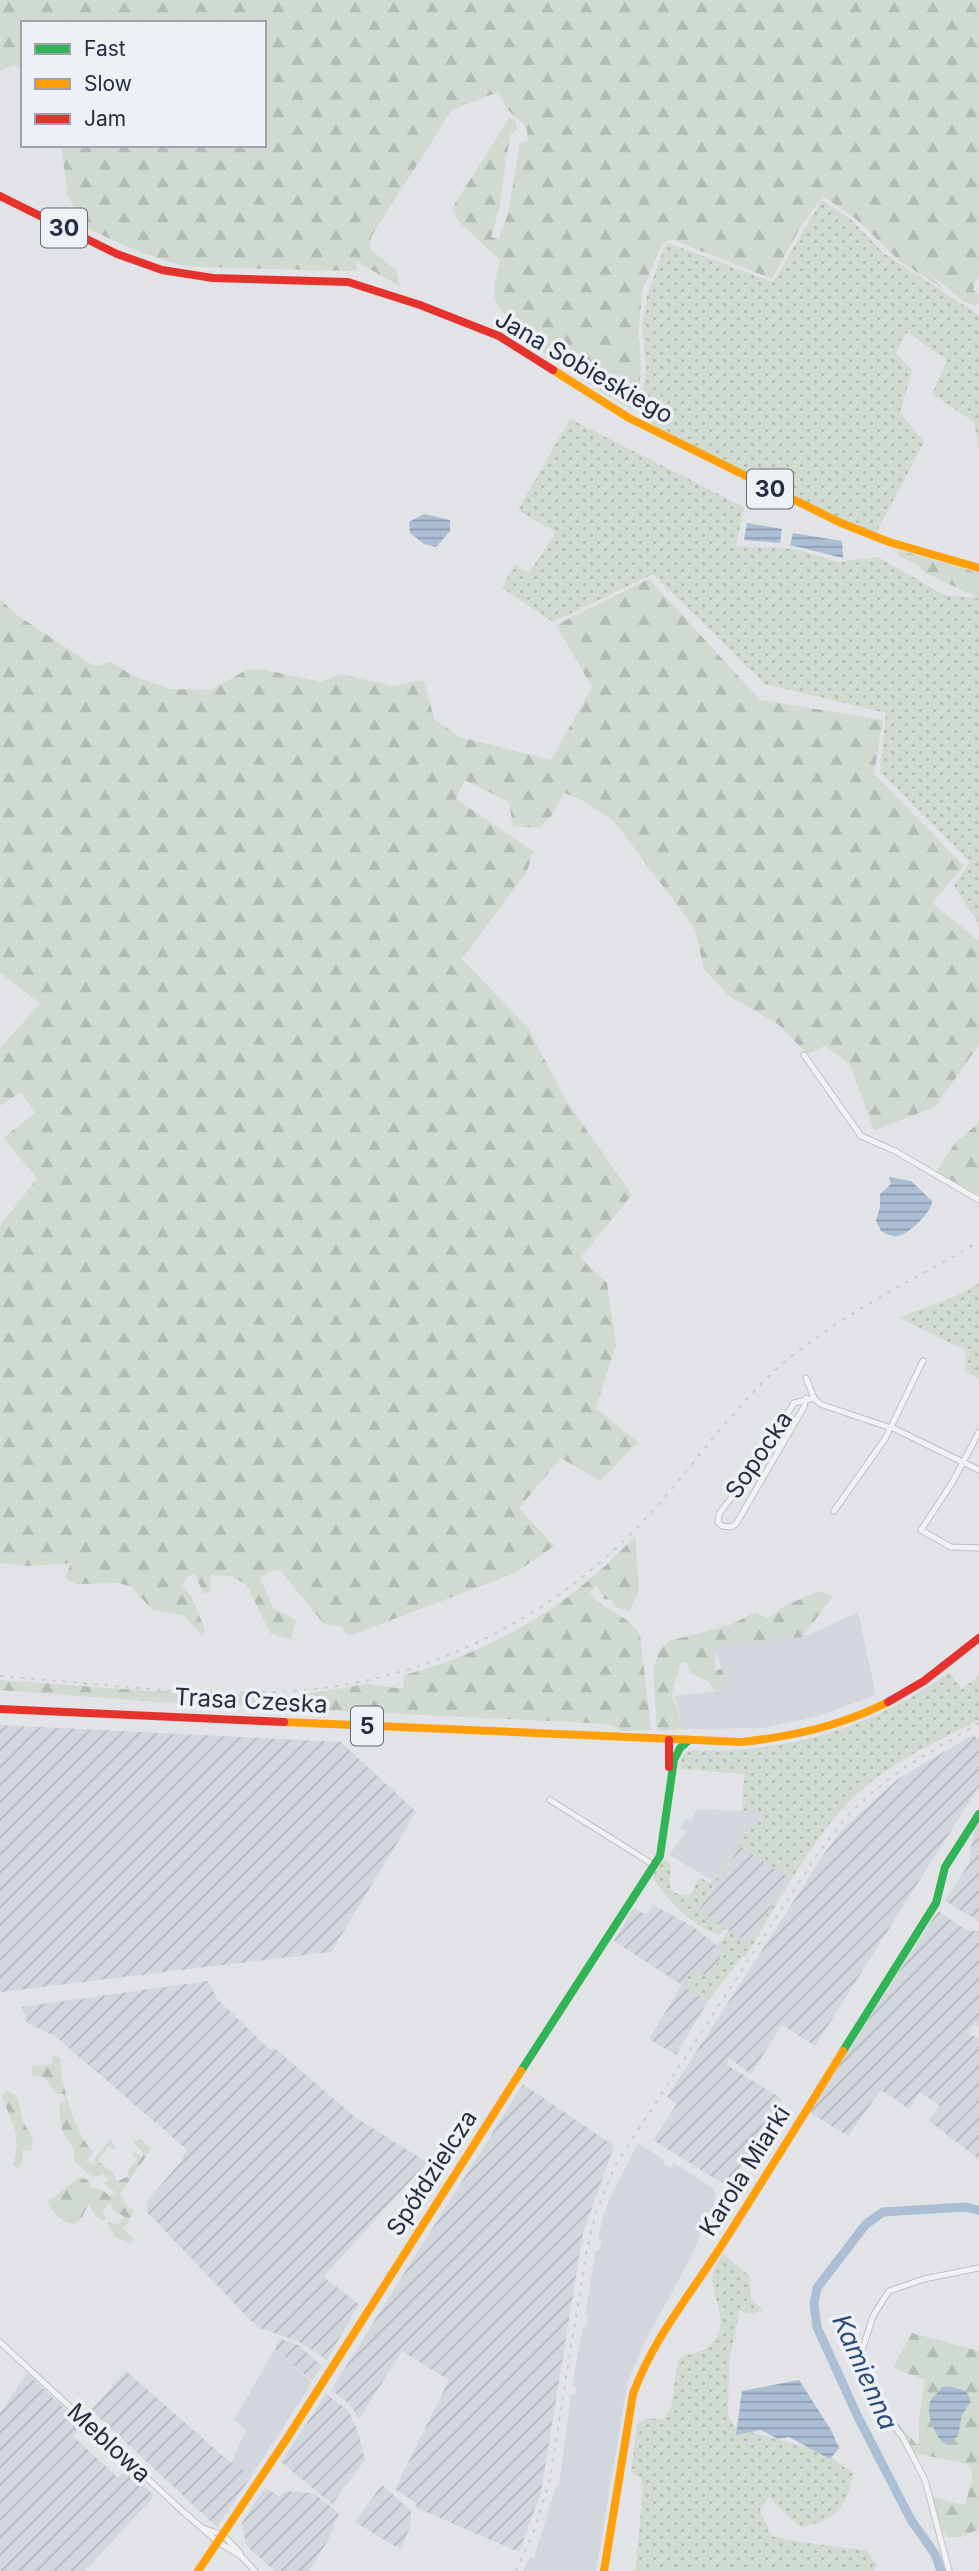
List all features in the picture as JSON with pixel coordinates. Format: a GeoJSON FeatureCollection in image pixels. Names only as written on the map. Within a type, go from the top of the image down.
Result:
{"type":"FeatureCollection","features":[{"type":"Feature","properties":{"kind":"main road","name":"Jana Sobieskiego"},"geometry":{"type":"LineString","coordinates":[[0,196],[117,254],[162,270],[213,278],[348,282],[420,304],[499,336],[629,418],[841,523],[889,542],[979,568]]}},
{"type":"Feature","properties":{"kind":"main road","name":"5"},"geometry":{"type":"LineString","coordinates":[[669,1740],[773,1739],[848,1721],[915,1689],[979,1638]]}},
{"type":"Feature","properties":{"kind":"main road","name":"Trasa Czeska"},"geometry":{"type":"LineString","coordinates":[[0,1709],[669,1740]]}},
{"type":"Feature","properties":{"kind":"main road","name":"Spółdzielcza"},"geometry":{"type":"LineString","coordinates":[[669,1740],[673,1745],[674,1758]]}},
{"type":"Feature","properties":{"kind":"main road","name":"Spółdzielcza"},"geometry":{"type":"LineString","coordinates":[[198,2571],[330,2372],[375,2294],[654,1865],[668,1833],[671,1774],[669,1740]]}},
{"type":"Feature","properties":{"kind":"main road","name":"Spółdzielcza"},"geometry":{"type":"LineString","coordinates":[[671,1774],[680,1745],[688,1741]]}},
{"type":"Feature","properties":{"kind":"main road","name":"Karola Miarki"},"geometry":{"type":"LineString","coordinates":[[604,2571],[633,2395],[643,2368],[677,2308],[713,2259],[936,1903],[945,1867],[979,1814]]}},
{"type":"Feature","properties":{"kind":"street"},"geometry":{"type":"LineString","coordinates":[[804,1055],[861,1136],[895,1151],[979,1200]]}},
{"type":"Feature","properties":{"kind":"street"},"geometry":{"type":"LineString","coordinates":[[834,1511],[891,1428],[923,1361]]}},
{"type":"Feature","properties":{"kind":"street"},"geometry":{"type":"LineString","coordinates":[[806,1378],[814,1398],[829,1408],[891,1428],[979,1470]]}},
{"type":"Feature","properties":{"kind":"street","name":"Sopocka"},"geometry":{"type":"LineString","coordinates":[[806,1398],[804,1407],[736,1524],[732,1527],[722,1526],[718,1517],[729,1498],[757,1464],[794,1403],[806,1398],[814,1398]]}},
{"type":"Feature","properties":{"kind":"street"},"geometry":{"type":"LineString","coordinates":[[979,1432],[964,1462],[921,1530],[951,1547],[979,1548]]}},
{"type":"Feature","properties":{"kind":"street"},"geometry":{"type":"LineString","coordinates":[[550,1800],[654,1865]]}},
{"type":"Feature","properties":{"kind":"street"},"geometry":{"type":"LineString","coordinates":[[949,2571],[921,2472],[902,2436],[866,2389],[860,2357],[873,2316],[889,2291],[923,2279],[979,2268]]}},
{"type":"Feature","properties":{"kind":"street","name":"Meblowa"},"geometry":{"type":"LineString","coordinates":[[0,2342],[203,2528],[221,2539]]}},
{"type":"Feature","properties":{"kind":"street"},"geometry":{"type":"LineString","coordinates":[[221,2539],[255,2571]]}},
{"type":"Feature","properties":{"kind":"shaded area"},"geometry":{"type":"Polygon","coordinates":[[[858,1612],[876,1695],[821,1715],[763,1728],[682,1729],[675,1696],[727,1690],[715,1645],[809,1635],[858,1612]]]}},
{"type":"Feature","properties":{"kind":"shaded area"},"geometry":{"type":"Polygon","coordinates":[[[0,1725],[341,1742],[416,1812],[331,1952],[0,1992],[0,1725]]]}},
{"type":"Feature","properties":{"kind":"shaded area"},"geometry":{"type":"Polygon","coordinates":[[[973,1735],[979,1739],[979,1786],[815,2046],[782,2025],[751,2074],[729,2058],[727,2065],[782,2099],[757,2144],[727,2186],[653,2140],[677,2104],[667,2097],[826,1851],[843,1829],[898,1779],[973,1735]]]}},
{"type":"Feature","properties":{"kind":"shaded area"},"geometry":{"type":"Polygon","coordinates":[[[697,1809],[760,1812],[761,1815],[712,1880],[669,1855],[686,1832],[680,1828],[686,1818],[691,1821],[697,1809]]]}},
{"type":"Feature","properties":{"kind":"shaded area"},"geometry":{"type":"Polygon","coordinates":[[[979,1820],[979,1921],[945,1901],[969,1863],[974,1829],[979,1820]]]}},
{"type":"Feature","properties":{"kind":"shaded area"},"geometry":{"type":"Polygon","coordinates":[[[740,1846],[790,1878],[748,1943],[698,1911],[740,1846]]]}},
{"type":"Feature","properties":{"kind":"shaded area"},"geometry":{"type":"Polygon","coordinates":[[[653,1905],[692,1926],[716,1945],[721,1942],[725,1945],[712,1978],[692,1970],[683,1986],[708,2001],[676,2055],[649,2039],[682,1985],[614,1941],[634,1908],[646,1915],[653,1905]]]}},
{"type":"Feature","properties":{"kind":"shaded area"},"geometry":{"type":"Polygon","coordinates":[[[938,1911],[966,1930],[979,1931],[979,2027],[974,2024],[968,2034],[979,2038],[979,2159],[929,2121],[940,2106],[920,2092],[909,2109],[881,2090],[848,2136],[809,2112],[938,1911]]]}},
{"type":"Feature","properties":{"kind":"shaded area"},"geometry":{"type":"Polygon","coordinates":[[[208,1981],[217,1999],[270,2050],[273,2047],[356,2118],[427,2162],[325,2275],[326,2279],[359,2304],[327,2360],[298,2341],[257,2327],[147,2212],[147,2201],[183,2159],[186,2149],[55,2036],[27,2023],[22,2007],[208,1981]]]}},
{"type":"Feature","properties":{"kind":"shaded area"},"geometry":{"type":"Polygon","coordinates":[[[523,2084],[614,2146],[583,2233],[541,2492],[519,2552],[417,2508],[416,2503],[395,2489],[449,2380],[402,2351],[359,2419],[350,2404],[331,2390],[523,2084]]]}},
{"type":"Feature","properties":{"kind":"shaded area"},"geometry":{"type":"Polygon","coordinates":[[[638,2143],[664,2160],[663,2164],[671,2168],[674,2163],[714,2189],[716,2199],[688,2263],[643,2345],[627,2384],[596,2571],[523,2571],[530,2557],[534,2558],[556,2486],[559,2486],[571,2395],[575,2395],[576,2387],[572,2386],[583,2327],[586,2327],[588,2315],[585,2314],[596,2250],[599,2251],[602,2240],[598,2239],[602,2221],[610,2198],[638,2143]]]}},
{"type":"Feature","properties":{"kind":"shaded area"},"geometry":{"type":"Polygon","coordinates":[[[281,2339],[298,2345],[322,2366],[312,2381],[275,2349],[281,2339]]]}},
{"type":"Feature","properties":{"kind":"shaded area"},"geometry":{"type":"Polygon","coordinates":[[[275,2349],[312,2383],[252,2475],[231,2463],[246,2430],[234,2420],[275,2349]]]}},
{"type":"Feature","properties":{"kind":"shaded area"},"geometry":{"type":"Polygon","coordinates":[[[126,2371],[231,2463],[252,2475],[217,2527],[91,2410],[126,2371]]]}},
{"type":"Feature","properties":{"kind":"shaded area"},"geometry":{"type":"Polygon","coordinates":[[[27,2373],[82,2425],[73,2436],[118,2478],[127,2470],[154,2496],[85,2571],[0,2571],[0,2413],[27,2373]]]}},
{"type":"Feature","properties":{"kind":"shaded area"},"geometry":{"type":"Polygon","coordinates":[[[326,2394],[348,2410],[357,2429],[365,2460],[332,2504],[281,2462],[326,2394]]]}},
{"type":"Feature","properties":{"kind":"shaded area"},"geometry":{"type":"Polygon","coordinates":[[[382,2485],[411,2511],[411,2524],[401,2550],[355,2522],[382,2485]]]}},
{"type":"Feature","properties":{"kind":"shaded area"},"geometry":{"type":"Polygon","coordinates":[[[265,2487],[280,2497],[285,2491],[314,2493],[339,2514],[328,2540],[309,2571],[275,2571],[246,2545],[242,2523],[265,2487]]]}},
{"type":"Feature","properties":{"kind":"green space"},"geometry":{"type":"Polygon","coordinates":[[[0,0],[979,0],[979,275],[973,289],[979,296],[977,306],[964,302],[922,267],[947,292],[900,261],[856,219],[823,196],[801,226],[772,279],[671,239],[662,244],[643,289],[638,332],[641,364],[638,413],[560,365],[508,319],[494,293],[500,260],[458,221],[452,208],[510,117],[516,122],[517,129],[510,135],[499,209],[491,237],[499,239],[508,213],[520,143],[528,141],[524,124],[509,111],[498,92],[452,110],[371,237],[370,249],[396,270],[400,286],[357,262],[356,271],[199,267],[176,264],[130,248],[87,228],[68,196],[61,147],[266,147],[266,21],[21,21],[21,70],[14,65],[0,71],[0,0]]]}},
{"type":"Feature","properties":{"kind":"green space"},"geometry":{"type":"Polygon","coordinates":[[[822,200],[854,222],[883,253],[979,315],[979,447],[974,422],[932,394],[947,360],[907,332],[896,353],[912,370],[900,412],[924,442],[874,537],[658,433],[641,409],[646,368],[642,325],[647,296],[668,243],[773,282],[822,200]]]}},
{"type":"Feature","properties":{"kind":"green space"},"geometry":{"type":"Polygon","coordinates":[[[570,419],[744,507],[736,546],[796,549],[838,562],[878,557],[944,595],[979,598],[979,924],[954,886],[970,862],[880,772],[886,713],[765,684],[653,574],[553,622],[502,588],[515,564],[529,573],[556,532],[518,510],[570,419]]]}},
{"type":"Feature","properties":{"kind":"green space"},"geometry":{"type":"Polygon","coordinates":[[[899,550],[979,573],[979,598],[924,572],[919,566],[897,555],[899,550]]]}},
{"type":"Feature","properties":{"kind":"green space"},"geometry":{"type":"Polygon","coordinates":[[[649,579],[760,700],[883,720],[874,773],[964,866],[932,903],[979,941],[979,1045],[935,1107],[874,1130],[850,1065],[825,1046],[807,1054],[778,1024],[729,996],[704,969],[695,929],[614,821],[582,800],[564,793],[551,816],[540,828],[513,826],[509,802],[465,780],[456,799],[533,851],[527,871],[462,959],[528,1028],[567,1102],[632,1195],[580,1258],[607,1283],[616,1345],[596,1408],[638,1442],[600,1481],[561,1458],[519,1508],[554,1546],[515,1573],[349,1636],[340,1626],[324,1624],[280,1570],[268,1572],[260,1578],[273,1608],[296,1620],[291,1639],[271,1634],[246,1584],[231,1576],[211,1575],[211,1592],[203,1593],[195,1574],[186,1578],[182,1587],[192,1597],[205,1630],[202,1636],[185,1616],[152,1610],[132,1587],[119,1583],[76,1584],[65,1578],[71,1563],[29,1566],[0,1563],[0,1226],[37,1178],[3,1138],[35,1113],[21,1092],[0,1106],[0,1048],[40,1004],[0,972],[0,599],[17,615],[94,666],[111,662],[133,676],[171,689],[212,690],[246,670],[261,669],[321,682],[340,674],[392,686],[423,680],[435,720],[460,737],[551,760],[592,687],[556,625],[649,579]]]}},
{"type":"Feature","properties":{"kind":"green space"},"geometry":{"type":"Polygon","coordinates":[[[979,1119],[979,1195],[936,1172],[955,1143],[975,1126],[979,1119]]]}},
{"type":"Feature","properties":{"kind":"green space"},"geometry":{"type":"Polygon","coordinates":[[[979,1283],[979,1379],[965,1371],[965,1350],[899,1318],[950,1298],[979,1283]]]}},
{"type":"Feature","properties":{"kind":"green space"},"geometry":{"type":"Polygon","coordinates":[[[635,1536],[639,1590],[630,1611],[615,1607],[611,1600],[604,1599],[597,1585],[590,1592],[601,1604],[629,1622],[640,1635],[651,1730],[621,1731],[609,1724],[158,1702],[0,1690],[0,1680],[150,1691],[295,1696],[367,1684],[403,1689],[404,1675],[469,1653],[500,1639],[558,1604],[611,1561],[635,1536]]]}},
{"type":"Feature","properties":{"kind":"green space"},"geometry":{"type":"Polygon","coordinates":[[[820,1591],[833,1596],[802,1637],[716,1645],[715,1670],[722,1669],[727,1690],[714,1691],[708,1681],[690,1673],[686,1662],[680,1664],[672,1693],[682,1729],[657,1731],[653,1669],[659,1651],[669,1641],[730,1625],[756,1612],[767,1619],[786,1605],[820,1591]]]}},
{"type":"Feature","properties":{"kind":"green space"},"geometry":{"type":"Polygon","coordinates":[[[949,1672],[962,1689],[979,1676],[979,1720],[893,1766],[848,1803],[814,1844],[745,1957],[743,1956],[708,2001],[683,1986],[691,1970],[712,1977],[725,1945],[721,1942],[729,1930],[748,1943],[790,1878],[740,1846],[698,1910],[725,1928],[719,1935],[690,1919],[665,1894],[652,1876],[664,1859],[670,1864],[670,1888],[674,1893],[691,1895],[699,1877],[710,1883],[761,1815],[759,1812],[742,1812],[744,1774],[679,1769],[683,1755],[690,1750],[760,1748],[828,1734],[891,1708],[949,1672]]]}},
{"type":"Feature","properties":{"kind":"green space"},"geometry":{"type":"Polygon","coordinates":[[[53,2055],[60,2058],[66,2094],[75,2122],[87,2145],[94,2152],[86,2160],[95,2165],[94,2160],[110,2139],[116,2148],[112,2149],[109,2145],[98,2161],[114,2174],[117,2182],[126,2177],[129,2179],[128,2171],[137,2159],[133,2155],[135,2152],[141,2158],[144,2154],[133,2141],[141,2139],[151,2149],[120,2194],[127,2206],[134,2210],[130,2221],[123,2228],[133,2238],[131,2244],[115,2237],[107,2224],[108,2221],[118,2225],[125,2217],[113,2210],[110,2202],[102,2213],[107,2218],[104,2221],[95,2216],[89,2203],[81,2219],[74,2224],[58,2216],[48,2202],[79,2177],[88,2180],[90,2187],[102,2190],[110,2196],[115,2192],[104,2184],[108,2179],[103,2174],[92,2177],[74,2161],[74,2149],[62,2131],[59,2104],[65,2101],[64,2094],[57,2094],[44,2077],[32,2075],[32,2066],[52,2064],[53,2055]]]}},
{"type":"Feature","properties":{"kind":"green space"},"geometry":{"type":"Polygon","coordinates":[[[7,2090],[17,2096],[23,2121],[33,2139],[31,2150],[23,2150],[18,2169],[13,2165],[16,2154],[15,2129],[2,2096],[7,2090]]]}},
{"type":"Feature","properties":{"kind":"green space"},"geometry":{"type":"Polygon","coordinates":[[[723,2254],[749,2275],[751,2299],[763,2310],[752,2314],[740,2311],[729,2360],[728,2415],[735,2428],[821,2451],[853,2473],[848,2494],[838,2510],[831,2517],[812,2525],[800,2527],[769,2497],[760,2510],[771,2536],[867,2551],[877,2565],[874,2571],[635,2571],[643,2493],[641,2478],[631,2472],[637,2424],[649,2418],[663,2420],[671,2408],[678,2360],[708,2347],[718,2335],[720,2318],[713,2274],[723,2254]]]}},
{"type":"Feature","properties":{"kind":"green space"},"geometry":{"type":"Polygon","coordinates":[[[912,2333],[979,2351],[979,2520],[977,2530],[962,2537],[948,2537],[939,2528],[932,2497],[965,2505],[972,2479],[971,2469],[968,2464],[914,2453],[896,2426],[898,2423],[916,2444],[919,2444],[919,2418],[925,2380],[893,2368],[912,2333]]]}},
{"type":"Feature","properties":{"kind":"water"},"geometry":{"type":"Polygon","coordinates":[[[424,514],[450,520],[450,531],[436,547],[424,544],[410,533],[409,522],[424,514]]]}},
{"type":"Feature","properties":{"kind":"water"},"geometry":{"type":"Polygon","coordinates":[[[747,523],[782,529],[780,543],[744,540],[747,523]]]}},
{"type":"Feature","properties":{"kind":"water"},"geometry":{"type":"Polygon","coordinates":[[[793,533],[842,541],[843,558],[790,545],[793,533]]]}},
{"type":"Feature","properties":{"kind":"water"},"geometry":{"type":"Polygon","coordinates":[[[889,1177],[911,1181],[932,1201],[929,1211],[919,1222],[908,1232],[898,1236],[881,1231],[876,1221],[880,1194],[891,1184],[889,1177]]]}},
{"type":"Feature","properties":{"kind":"water"},"geometry":{"type":"Polygon","coordinates":[[[799,2380],[831,2430],[839,2448],[830,2459],[789,2437],[778,2439],[761,2430],[736,2435],[742,2391],[799,2380]]]}},
{"type":"Feature","properties":{"kind":"water"},"geometry":{"type":"Polygon","coordinates":[[[949,2386],[966,2391],[971,2401],[962,2415],[958,2436],[946,2444],[935,2431],[929,2407],[931,2400],[942,2387],[949,2386]]]}},
{"type":"Feature","properties":{"kind":"waterway","name":"Kamienna"},"geometry":{"type":"LineString","coordinates":[[941,2571],[935,2554],[911,2520],[857,2415],[817,2327],[814,2304],[817,2288],[866,2224],[883,2212],[965,2207],[979,2210]]}},
{"type":"Feature","properties":{"kind":"railway"},"geometry":{"type":"LineString","coordinates":[[0,1676],[165,1690],[248,1693],[289,1691],[377,1678],[423,1665],[467,1647],[510,1626],[550,1601],[624,1541],[748,1398],[781,1365],[828,1330],[877,1299],[979,1242]]}},
{"type":"Feature","properties":{"kind":"railway"},"geometry":{"type":"LineString","coordinates":[[516,2571],[534,2531],[549,2483],[587,2249],[596,2213],[616,2164],[816,1856],[848,1815],[902,1769],[979,1723]]}},
{"type":"Feature","properties":{"kind":"traffic: fast"},"geometry":{"type":"LineString","coordinates":[[521,2071],[660,1856],[674,1760],[680,1748],[688,1741]]}},
{"type":"Feature","properties":{"kind":"traffic: fast"},"geometry":{"type":"LineString","coordinates":[[843,2051],[936,1903],[945,1867],[979,1814]]}},
{"type":"Feature","properties":{"kind":"traffic: slow"},"geometry":{"type":"LineString","coordinates":[[553,370],[629,418],[841,523],[889,542],[979,568]]}},
{"type":"Feature","properties":{"kind":"traffic: slow"},"geometry":{"type":"LineString","coordinates":[[284,1722],[742,1742],[817,1729],[853,1718],[888,1702]]}},
{"type":"Feature","properties":{"kind":"traffic: slow"},"geometry":{"type":"LineString","coordinates":[[604,2571],[633,2394],[640,2376],[668,2325],[843,2051]]}},
{"type":"Feature","properties":{"kind":"traffic: slow"},"geometry":{"type":"LineString","coordinates":[[198,2571],[286,2440],[521,2071]]}},
{"type":"Feature","properties":{"kind":"traffic: jam"},"geometry":{"type":"LineString","coordinates":[[0,196],[117,254],[162,270],[213,278],[348,282],[420,305],[499,336],[553,370]]}},
{"type":"Feature","properties":{"kind":"traffic: jam"},"geometry":{"type":"LineString","coordinates":[[888,1702],[924,1681],[979,1638]]}},
{"type":"Feature","properties":{"kind":"traffic: jam"},"geometry":{"type":"LineString","coordinates":[[0,1709],[284,1722]]}},
{"type":"Feature","properties":{"kind":"traffic: jam"},"geometry":{"type":"LineString","coordinates":[[669,1740],[669,1767]]}}]}
